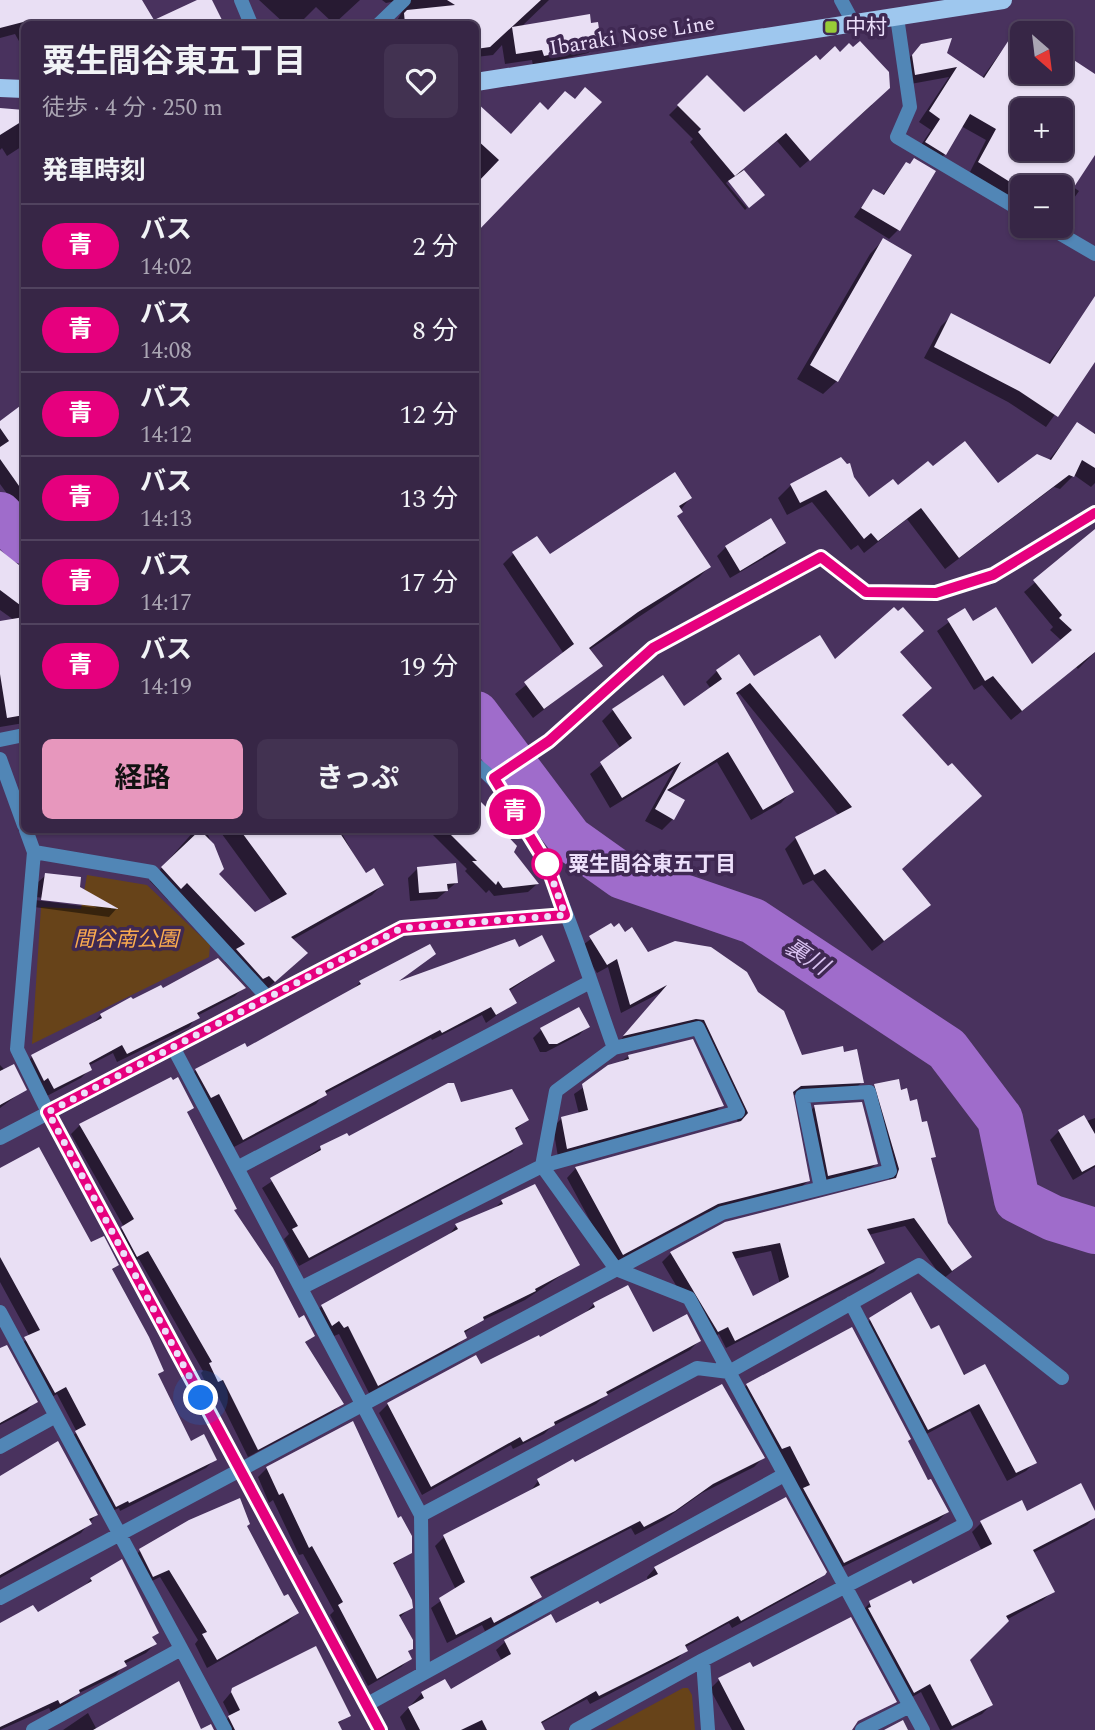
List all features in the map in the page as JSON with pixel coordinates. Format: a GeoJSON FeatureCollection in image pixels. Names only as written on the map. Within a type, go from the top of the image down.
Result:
{"type":"FeatureCollection","features":[{"type":"Feature","properties":{"kind":"main road","name":"Ibaraki Nose Line"},"geometry":{"type":"LineString","coordinates":[[479,82],[1003,0]]}},
{"type":"Feature","properties":{"kind":"main road"},"geometry":{"type":"LineString","coordinates":[[0,88],[21,89]]}},
{"type":"Feature","properties":{"kind":"street"},"geometry":{"type":"LineString","coordinates":[[241,0],[250,21]]}},
{"type":"Feature","properties":{"kind":"street"},"geometry":{"type":"LineString","coordinates":[[382,21],[404,0]]}},
{"type":"Feature","properties":{"kind":"street"},"geometry":{"type":"LineString","coordinates":[[841,0],[854,23]]}},
{"type":"Feature","properties":{"kind":"street"},"geometry":{"type":"LineString","coordinates":[[897,17],[910,107],[897,137],[1010,204]]}},
{"type":"Feature","properties":{"kind":"street"},"geometry":{"type":"LineString","coordinates":[[1068,238],[1095,254]]}},
{"type":"Feature","properties":{"kind":"street"},"geometry":{"type":"LineString","coordinates":[[494,778],[549,741],[653,648],[821,557],[866,592],[936,593],[993,575],[1095,513]]}},
{"type":"Feature","properties":{"kind":"street"},"geometry":{"type":"LineString","coordinates":[[0,740],[21,736]]}},
{"type":"Feature","properties":{"kind":"street"},"geometry":{"type":"LineString","coordinates":[[0,759],[21,816]]}},
{"type":"Feature","properties":{"kind":"street"},"geometry":{"type":"LineString","coordinates":[[479,767],[494,778],[547,864],[614,1048]]}},
{"type":"Feature","properties":{"kind":"street"},"geometry":{"type":"LineString","coordinates":[[27,833],[34,852],[17,1049],[48,1112],[380,1730]]}},
{"type":"Feature","properties":{"kind":"street"},"geometry":{"type":"LineString","coordinates":[[34,852],[152,872],[268,998]]}},
{"type":"Feature","properties":{"kind":"street"},"geometry":{"type":"LineString","coordinates":[[0,1138],[402,928],[565,915]]}},
{"type":"Feature","properties":{"kind":"street"},"geometry":{"type":"LineString","coordinates":[[237,1168],[590,982]]}},
{"type":"Feature","properties":{"kind":"street"},"geometry":{"type":"LineString","coordinates":[[301,1289],[542,1166],[738,1112],[698,1028],[614,1048],[556,1091],[542,1166],[616,1269],[689,1298],[923,1730]]}},
{"type":"Feature","properties":{"kind":"street"},"geometry":{"type":"LineString","coordinates":[[173,1047],[421,1515],[423,1673]]}},
{"type":"Feature","properties":{"kind":"street"},"geometry":{"type":"LineString","coordinates":[[0,1598],[722,1213],[890,1171],[869,1092],[803,1096],[821,1188]]}},
{"type":"Feature","properties":{"kind":"street"},"geometry":{"type":"LineString","coordinates":[[421,1515],[697,1368],[729,1372],[919,1265],[1062,1378]]}},
{"type":"Feature","properties":{"kind":"street"},"geometry":{"type":"LineString","coordinates":[[576,1730],[703,1660],[966,1524],[851,1303]]}},
{"type":"Feature","properties":{"kind":"street"},"geometry":{"type":"LineString","coordinates":[[0,1312],[225,1730]]}},
{"type":"Feature","properties":{"kind":"street"},"geometry":{"type":"LineString","coordinates":[[0,1447],[56,1416]]}},
{"type":"Feature","properties":{"kind":"street"},"geometry":{"type":"LineString","coordinates":[[366,1705],[784,1475]]}},
{"type":"Feature","properties":{"kind":"street"},"geometry":{"type":"LineString","coordinates":[[33,1730],[181,1649]]}},
{"type":"Feature","properties":{"kind":"street"},"geometry":{"type":"LineString","coordinates":[[703,1660],[708,1730]]}},
{"type":"Feature","properties":{"kind":"street"},"geometry":{"type":"LineString","coordinates":[[862,1730],[910,1706]]}},
{"type":"Feature","properties":{"kind":"green space","name":"間谷南公園"},"geometry":{"type":"Polygon","coordinates":[[[87,875],[147,885],[210,945],[209,957],[32,1044],[41,907],[81,909],[87,875]]]}},
{"type":"Feature","properties":{"kind":"green space"},"geometry":{"type":"Polygon","coordinates":[[[683,1688],[688,1688],[692,1695],[695,1730],[606,1730],[683,1688]]]}},
{"type":"Feature","properties":{"kind":"building"},"geometry":{"type":"Polygon","coordinates":[[[0,0],[142,0],[154,20],[197,0],[212,0],[222,21],[31,20],[0,28],[0,0]]]}},
{"type":"Feature","properties":{"kind":"building"},"geometry":{"type":"Polygon","coordinates":[[[447,0],[541,0],[490,47],[479,49],[479,21],[405,21],[404,13],[407,10],[455,5],[447,0]]]}},
{"type":"Feature","properties":{"kind":"building"},"geometry":{"type":"Polygon","coordinates":[[[590,14],[591,23],[598,22],[601,43],[544,56],[542,50],[516,54],[512,27],[590,14]]]}},
{"type":"Feature","properties":{"kind":"building"},"geometry":{"type":"Polygon","coordinates":[[[952,38],[947,53],[984,78],[1010,38],[1010,84],[1073,84],[1073,60],[1095,74],[1095,155],[1074,187],[1073,175],[1010,175],[1010,182],[978,162],[996,129],[970,114],[946,155],[925,142],[940,119],[929,111],[957,67],[915,75],[912,55],[921,44],[952,38]]]}},
{"type":"Feature","properties":{"kind":"building"},"geometry":{"type":"Polygon","coordinates":[[[860,41],[889,72],[890,88],[810,161],[786,133],[735,176],[698,132],[701,129],[677,105],[707,75],[744,112],[816,55],[820,60],[835,46],[840,52],[849,43],[853,47],[860,41]]]}},
{"type":"Feature","properties":{"kind":"building"},"geometry":{"type":"Polygon","coordinates":[[[585,87],[602,102],[479,230],[479,181],[499,160],[479,142],[479,105],[511,134],[540,102],[548,110],[565,91],[575,99],[585,87]]]}},
{"type":"Feature","properties":{"kind":"building"},"geometry":{"type":"Polygon","coordinates":[[[0,108],[21,110],[21,122],[0,135],[0,108]]]}},
{"type":"Feature","properties":{"kind":"building"},"geometry":{"type":"Polygon","coordinates":[[[914,158],[936,171],[900,231],[861,208],[873,189],[884,195],[906,162],[910,164],[914,158]]]}},
{"type":"Feature","properties":{"kind":"building"},"geometry":{"type":"Polygon","coordinates":[[[744,170],[765,195],[749,208],[728,181],[744,170]]]}},
{"type":"Feature","properties":{"kind":"building"},"geometry":{"type":"Polygon","coordinates":[[[883,238],[912,255],[838,382],[810,365],[883,238]]]}},
{"type":"Feature","properties":{"kind":"building"},"geometry":{"type":"Polygon","coordinates":[[[1095,296],[1095,362],[1058,417],[1019,391],[934,347],[951,313],[1050,364],[1095,296]]]}},
{"type":"Feature","properties":{"kind":"building"},"geometry":{"type":"Polygon","coordinates":[[[21,405],[21,489],[0,459],[0,447],[9,441],[0,428],[0,421],[21,405]]]}},
{"type":"Feature","properties":{"kind":"building"},"geometry":{"type":"Polygon","coordinates":[[[1077,422],[1095,434],[1095,468],[1082,460],[1074,477],[1069,475],[959,558],[921,508],[878,541],[871,533],[864,539],[826,490],[800,503],[790,484],[841,457],[847,464],[850,463],[854,477],[869,497],[893,479],[898,485],[928,461],[933,466],[965,441],[998,483],[1037,454],[1051,460],[1077,422]]]}},
{"type":"Feature","properties":{"kind":"building"},"geometry":{"type":"Polygon","coordinates":[[[675,472],[692,498],[679,506],[683,512],[677,516],[711,567],[638,612],[589,648],[603,666],[544,709],[524,682],[574,644],[512,552],[537,536],[550,554],[675,472]]]}},
{"type":"Feature","properties":{"kind":"building"},"geometry":{"type":"Polygon","coordinates":[[[771,518],[786,543],[740,571],[725,546],[771,518]]]}},
{"type":"Feature","properties":{"kind":"building"},"geometry":{"type":"Polygon","coordinates":[[[1095,529],[1095,652],[1022,711],[993,676],[985,681],[947,619],[965,608],[973,621],[996,607],[1032,664],[1072,630],[1059,618],[1062,615],[1033,580],[1095,529]]]}},
{"type":"Feature","properties":{"kind":"building"},"geometry":{"type":"Polygon","coordinates":[[[0,550],[21,567],[21,606],[0,590],[0,550]]]}},
{"type":"Feature","properties":{"kind":"building"},"geometry":{"type":"Polygon","coordinates":[[[894,607],[898,611],[903,607],[924,631],[900,652],[932,688],[902,715],[948,766],[952,763],[982,796],[902,869],[931,905],[884,941],[825,869],[814,875],[795,837],[852,807],[750,683],[736,693],[794,792],[763,810],[728,752],[667,790],[685,800],[674,820],[655,809],[681,762],[622,798],[600,762],[632,738],[612,709],[663,675],[684,706],[722,679],[716,670],[739,654],[754,676],[820,635],[835,659],[894,607]]]}},
{"type":"Feature","properties":{"kind":"building"},"geometry":{"type":"Polygon","coordinates":[[[21,618],[21,716],[7,718],[0,674],[0,621],[21,618]]]}},
{"type":"Feature","properties":{"kind":"building"},"geometry":{"type":"Polygon","coordinates":[[[479,800],[500,821],[496,824],[517,846],[514,852],[539,884],[503,888],[498,881],[496,885],[472,861],[477,861],[449,833],[479,833],[479,800]]]}},
{"type":"Feature","properties":{"kind":"building"},"geometry":{"type":"Polygon","coordinates":[[[197,833],[203,833],[214,844],[224,869],[219,874],[255,912],[287,894],[242,833],[340,833],[366,873],[374,868],[384,885],[291,937],[308,953],[275,982],[269,976],[263,979],[236,949],[245,944],[187,883],[181,889],[161,867],[197,833]]]}},
{"type":"Feature","properties":{"kind":"building"},"geometry":{"type":"Polygon","coordinates":[[[456,863],[458,883],[447,884],[448,891],[419,893],[417,867],[456,863]]]}},
{"type":"Feature","properties":{"kind":"building"},"geometry":{"type":"Polygon","coordinates":[[[45,873],[81,877],[80,887],[119,909],[41,900],[45,873]]]}},
{"type":"Feature","properties":{"kind":"building"},"geometry":{"type":"Polygon","coordinates":[[[611,923],[614,927],[619,923],[625,932],[632,927],[648,952],[675,941],[711,947],[747,972],[758,992],[784,1011],[802,1055],[843,1046],[844,1052],[857,1049],[864,1083],[801,1086],[793,1092],[810,1181],[718,1204],[623,1255],[575,1167],[741,1121],[748,1113],[704,1020],[696,1019],[623,1036],[667,985],[630,1005],[617,959],[607,965],[589,936],[611,923]]]}},
{"type":"Feature","properties":{"kind":"building"},"geometry":{"type":"Polygon","coordinates":[[[542,935],[555,961],[509,989],[517,1003],[496,1015],[491,1007],[442,1033],[440,1030],[325,1091],[327,1095],[243,1140],[219,1094],[211,1098],[195,1069],[245,1043],[247,1047],[361,984],[359,981],[430,944],[436,954],[399,981],[515,939],[519,947],[542,935]]]}},
{"type":"Feature","properties":{"kind":"building"},"geometry":{"type":"Polygon","coordinates":[[[218,958],[246,988],[197,1013],[200,1018],[127,1054],[122,1045],[89,1063],[92,1070],[54,1089],[48,1078],[44,1081],[31,1055],[102,1018],[100,1014],[131,997],[133,999],[161,985],[163,988],[218,958]]]}},
{"type":"Feature","properties":{"kind":"building"},"geometry":{"type":"Polygon","coordinates":[[[579,1007],[590,1027],[557,1044],[549,1044],[540,1028],[579,1007]]]}},
{"type":"Feature","properties":{"kind":"building"},"geometry":{"type":"Polygon","coordinates":[[[693,1039],[724,1106],[567,1149],[561,1117],[588,1110],[582,1084],[608,1065],[629,1059],[628,1055],[693,1039]]]}},
{"type":"Feature","properties":{"kind":"building"},"geometry":{"type":"Polygon","coordinates":[[[14,1064],[27,1090],[0,1105],[0,1071],[14,1064]]]}},
{"type":"Feature","properties":{"kind":"building"},"geometry":{"type":"Polygon","coordinates":[[[171,1077],[173,1080],[178,1077],[194,1108],[187,1112],[237,1209],[234,1210],[273,1268],[299,1318],[304,1315],[315,1336],[305,1342],[344,1404],[258,1450],[223,1380],[218,1382],[209,1363],[212,1362],[148,1251],[137,1257],[121,1227],[134,1219],[79,1124],[171,1077]]]}},
{"type":"Feature","properties":{"kind":"building"},"geometry":{"type":"Polygon","coordinates":[[[899,1079],[901,1090],[907,1088],[910,1101],[917,1099],[922,1122],[927,1121],[936,1157],[931,1158],[948,1223],[972,1257],[952,1271],[914,1218],[867,1229],[885,1263],[735,1341],[728,1327],[718,1332],[670,1252],[725,1222],[896,1178],[899,1169],[874,1084],[899,1079]],[[780,1243],[732,1252],[753,1296],[789,1277],[780,1243]]]}},
{"type":"Feature","properties":{"kind":"building"},"geometry":{"type":"Polygon","coordinates":[[[448,1083],[454,1083],[461,1102],[512,1089],[529,1120],[515,1128],[523,1144],[309,1258],[292,1229],[298,1226],[270,1178],[321,1150],[320,1146],[347,1133],[349,1136],[448,1083]]]}},
{"type":"Feature","properties":{"kind":"building"},"geometry":{"type":"Polygon","coordinates":[[[862,1102],[878,1164],[828,1176],[814,1105],[862,1102]]]}},
{"type":"Feature","properties":{"kind":"building"},"geometry":{"type":"Polygon","coordinates":[[[1084,1115],[1095,1134],[1095,1165],[1082,1172],[1058,1130],[1084,1115]]]}},
{"type":"Feature","properties":{"kind":"building"},"geometry":{"type":"Polygon","coordinates":[[[39,1147],[91,1242],[104,1236],[119,1265],[112,1269],[149,1337],[164,1371],[158,1374],[191,1441],[204,1434],[217,1460],[116,1507],[75,1431],[86,1425],[66,1387],[55,1393],[24,1337],[40,1330],[0,1257],[0,1168],[39,1147]]]}},
{"type":"Feature","properties":{"kind":"building"},"geometry":{"type":"Polygon","coordinates":[[[535,1184],[580,1265],[535,1289],[536,1291],[483,1317],[484,1320],[464,1331],[467,1338],[378,1386],[348,1326],[344,1328],[339,1321],[332,1326],[321,1305],[458,1229],[455,1224],[503,1204],[501,1200],[535,1184]]]}},
{"type":"Feature","properties":{"kind":"building"},"geometry":{"type":"Polygon","coordinates":[[[628,1285],[653,1332],[687,1314],[701,1341],[606,1392],[608,1395],[554,1422],[555,1425],[523,1442],[520,1437],[431,1487],[387,1403],[476,1355],[481,1364],[539,1335],[540,1337],[595,1307],[593,1303],[628,1285]]]}},
{"type":"Feature","properties":{"kind":"building"},"geometry":{"type":"Polygon","coordinates":[[[911,1292],[931,1329],[939,1325],[964,1375],[985,1364],[1037,1463],[1016,1473],[979,1404],[928,1430],[869,1318],[911,1292]]]}},
{"type":"Feature","properties":{"kind":"building"},"geometry":{"type":"Polygon","coordinates":[[[852,1327],[911,1439],[908,1441],[928,1480],[931,1479],[949,1512],[844,1563],[803,1488],[810,1485],[790,1446],[782,1449],[746,1384],[852,1327]]]}},
{"type":"Feature","properties":{"kind":"building"},"geometry":{"type":"Polygon","coordinates":[[[7,1345],[38,1402],[0,1423],[0,1348],[7,1345]]]}},
{"type":"Feature","properties":{"kind":"building"},"geometry":{"type":"Polygon","coordinates":[[[722,1384],[765,1458],[713,1484],[675,1511],[644,1527],[640,1521],[530,1577],[542,1597],[494,1623],[491,1617],[456,1635],[439,1598],[465,1582],[443,1535],[540,1485],[537,1479],[573,1459],[575,1462],[722,1384]]]}},
{"type":"Feature","properties":{"kind":"building"},"geometry":{"type":"Polygon","coordinates":[[[353,1421],[398,1518],[401,1516],[412,1536],[412,1553],[393,1563],[412,1600],[413,1608],[399,1615],[413,1640],[413,1649],[408,1651],[412,1659],[377,1679],[338,1605],[343,1602],[312,1546],[309,1548],[283,1493],[279,1495],[266,1467],[353,1421]]]}},
{"type":"Feature","properties":{"kind":"building"},"geometry":{"type":"Polygon","coordinates":[[[58,1441],[98,1515],[89,1519],[92,1524],[0,1575],[0,1476],[58,1441]]]}},
{"type":"Feature","properties":{"kind":"building"},"geometry":{"type":"Polygon","coordinates":[[[1081,1483],[1095,1511],[1095,1518],[1033,1550],[1055,1592],[1006,1616],[1009,1621],[970,1660],[993,1705],[952,1726],[930,1684],[914,1693],[868,1608],[871,1607],[869,1601],[911,1580],[913,1584],[992,1544],[980,1521],[1022,1500],[1027,1511],[1081,1483]]]}},
{"type":"Feature","properties":{"kind":"building"},"geometry":{"type":"Polygon","coordinates":[[[786,1497],[827,1572],[825,1575],[741,1621],[738,1616],[685,1645],[688,1651],[645,1673],[599,1696],[596,1691],[541,1722],[545,1730],[487,1730],[482,1720],[461,1730],[420,1730],[408,1707],[424,1698],[421,1692],[445,1679],[451,1689],[511,1654],[504,1640],[551,1614],[556,1623],[598,1601],[600,1604],[658,1574],[654,1567],[786,1497]]]}},
{"type":"Feature","properties":{"kind":"building"},"geometry":{"type":"Polygon","coordinates":[[[240,1498],[250,1524],[247,1526],[284,1596],[288,1594],[299,1613],[217,1660],[202,1634],[207,1632],[169,1570],[153,1577],[139,1549],[189,1520],[240,1498]]]}},
{"type":"Feature","properties":{"kind":"building"},"geometry":{"type":"Polygon","coordinates":[[[122,1559],[159,1633],[152,1637],[157,1644],[124,1661],[127,1666],[79,1690],[80,1693],[60,1704],[58,1700],[0,1727],[0,1623],[33,1605],[38,1612],[92,1581],[90,1578],[122,1559]]]}},
{"type":"Feature","properties":{"kind":"building"},"geometry":{"type":"Polygon","coordinates":[[[851,1617],[897,1702],[858,1721],[852,1730],[745,1730],[718,1678],[750,1662],[753,1667],[851,1617]]]}},
{"type":"Feature","properties":{"kind":"building"},"geometry":{"type":"Polygon","coordinates":[[[316,1646],[351,1716],[338,1722],[342,1730],[235,1730],[228,1716],[240,1710],[231,1692],[232,1688],[316,1646]]]}},
{"type":"Feature","properties":{"kind":"building"},"geometry":{"type":"Polygon","coordinates":[[[179,1681],[201,1729],[211,1724],[214,1730],[93,1730],[179,1681]]]}},
{"type":"Feature","properties":{"kind":"building"},"geometry":{"type":"Polygon","coordinates":[[[903,1720],[908,1730],[884,1730],[903,1720]]]}},
{"type":"Feature","properties":{"kind":"waterway","name":"裏川"},"geometry":{"type":"LineString","coordinates":[[0,515],[21,538]]}},
{"type":"Feature","properties":{"kind":"waterway","name":"裏川"},"geometry":{"type":"LineString","coordinates":[[479,718],[570,839],[622,876],[753,921],[947,1049],[1000,1119],[1017,1200],[1053,1218],[1095,1231]]}},
{"type":"Feature","properties":{"kind":"bus line","name":"青"},"geometry":{"type":"LineString","coordinates":[[380,1730],[48,1112],[402,928],[565,915],[547,864],[494,778],[549,741],[653,648],[821,557],[866,592],[936,593],[993,575],[1095,513]]}},
{"type":"Feature","properties":{"kind":"place","name":"中村"},"geometry":{"type":"Point","coordinates":[831,27]}},
{"type":"Feature","properties":{"kind":"place","name":"粟生間谷東五丁目"},"geometry":{"type":"Point","coordinates":[547,864]}},
{"type":"Feature","properties":{"kind":"route"},"geometry":{"type":"LineString","coordinates":[[201,1398],[48,1112],[402,928],[565,915],[547,864]]}}]}
